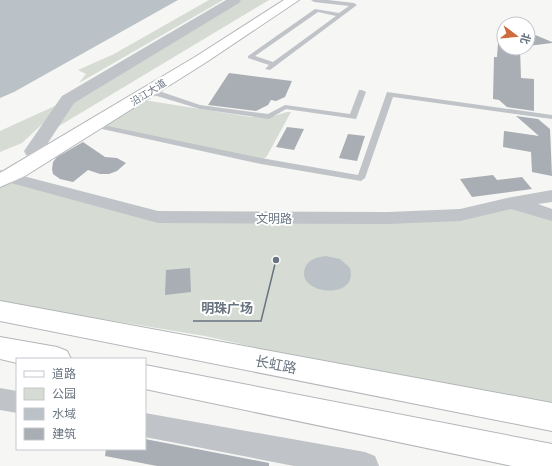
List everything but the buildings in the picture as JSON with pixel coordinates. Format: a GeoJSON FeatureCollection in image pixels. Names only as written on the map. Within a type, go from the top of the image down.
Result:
{"type":"FeatureCollection","features":[{"type":"Feature","properties":{"kind":"main road","name":"沿江大道"},"geometry":{"type":"LineString","coordinates":[[2,175],[33,151],[277,0]]}},
{"type":"Feature","properties":{"kind":"main road","name":"沿江大道"},"geometry":{"type":"LineString","coordinates":[[2,175],[93,126],[293,0]]}},
{"type":"Feature","properties":{"kind":"main road","name":"长虹路"},"geometry":{"type":"LineString","coordinates":[[0,311],[552,417]]}},
{"type":"Feature","properties":{"kind":"main road"},"geometry":{"type":"LineString","coordinates":[[0,348],[52,358]]}},
{"type":"Feature","properties":{"kind":"main road"},"geometry":{"type":"LineString","coordinates":[[146,377],[552,459]]}},
{"type":"Feature","properties":{"kind":"street"},"geometry":{"type":"LineString","coordinates":[[33,151],[68,100],[235,0]]}},
{"type":"Feature","properties":{"kind":"street","name":"文明路"},"geometry":{"type":"LineString","coordinates":[[2,175],[158,217],[388,218],[460,215],[507,204],[552,196]]}},
{"type":"Feature","properties":{"kind":"street"},"geometry":{"type":"LineString","coordinates":[[507,204],[533,209],[552,215]]}},
{"type":"Feature","properties":{"kind":"street"},"geometry":{"type":"LineString","coordinates":[[0,399],[16,402]]}},
{"type":"Feature","properties":{"kind":"street"},"geometry":{"type":"LineString","coordinates":[[146,425],[365,466]]}},
{"type":"Feature","properties":{"kind":"lane"},"geometry":{"type":"LineString","coordinates":[[314,0],[354,5]]}},
{"type":"Feature","properties":{"kind":"lane"},"geometry":{"type":"LineString","coordinates":[[268,69],[361,0]]}},
{"type":"Feature","properties":{"kind":"lane"},"geometry":{"type":"LineString","coordinates":[[274,64],[250,57],[317,10],[340,15]]}},
{"type":"Feature","properties":{"kind":"lane"},"geometry":{"type":"LineString","coordinates":[[150,91],[200,107],[269,117],[285,107],[354,117],[362,92]]}},
{"type":"Feature","properties":{"kind":"lane"},"geometry":{"type":"LineString","coordinates":[[93,126],[261,161],[361,178],[390,94],[552,116]]}},
{"type":"Feature","properties":{"kind":"green space"},"geometry":{"type":"Polygon","coordinates":[[[209,0],[223,0],[79,83],[86,74],[78,70],[114,54],[209,0]]]}},
{"type":"Feature","properties":{"kind":"green space"},"geometry":{"type":"Polygon","coordinates":[[[235,0],[269,0],[44,135],[66,102],[22,143],[0,152],[0,131],[68,100],[235,0]]]}},
{"type":"Feature","properties":{"kind":"green space"},"geometry":{"type":"Polygon","coordinates":[[[137,99],[251,117],[274,116],[291,112],[267,156],[261,161],[93,125],[137,99]]]}},
{"type":"Feature","properties":{"kind":"green space"},"geometry":{"type":"Polygon","coordinates":[[[9,177],[158,217],[388,218],[507,204],[552,215],[552,415],[205,336],[0,302],[0,181],[9,177]]]}},
{"type":"Feature","properties":{"kind":"water"},"geometry":{"type":"Polygon","coordinates":[[[0,0],[178,0],[14,92],[0,98],[0,0]]]}},
{"type":"Feature","properties":{"kind":"water"},"geometry":{"type":"Polygon","coordinates":[[[326,256],[340,259],[350,268],[350,279],[345,286],[337,290],[317,288],[309,284],[304,277],[305,268],[308,262],[326,256]]]}},
{"type":"Feature","properties":{"kind":"place","name":"明珠广场"},"geometry":{"type":"Point","coordinates":[276,260]}}]}
